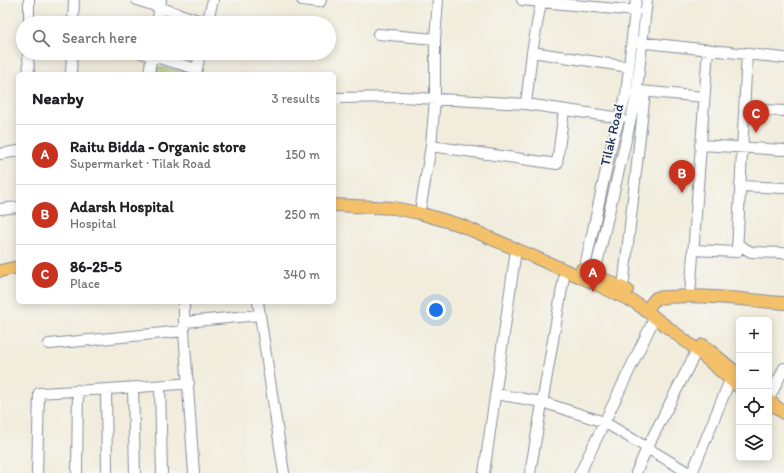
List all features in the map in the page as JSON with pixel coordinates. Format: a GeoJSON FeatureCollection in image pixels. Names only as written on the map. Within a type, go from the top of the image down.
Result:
{"type":"FeatureCollection","features":[{"type":"Feature","properties":{"kind":"main road"},"geometry":{"type":"LineString","coordinates":[[336,197],[395,200],[421,205],[462,217],[588,277],[651,310],[697,339],[736,381]]}},
{"type":"Feature","properties":{"kind":"main road"},"geometry":{"type":"LineString","coordinates":[[336,205],[394,208],[420,213],[460,225],[565,271],[623,288],[640,296],[651,310],[697,350],[736,381]]}},
{"type":"Feature","properties":{"kind":"main road"},"geometry":{"type":"LineString","coordinates":[[0,271],[16,267]]}},
{"type":"Feature","properties":{"kind":"main road"},"geometry":{"type":"LineString","coordinates":[[0,279],[16,275]]}},
{"type":"Feature","properties":{"kind":"main road"},"geometry":{"type":"LineString","coordinates":[[651,310],[656,298],[671,297],[690,296],[784,303]]}},
{"type":"Feature","properties":{"kind":"main road"},"geometry":{"type":"LineString","coordinates":[[671,297],[721,306],[784,311]]}},
{"type":"Feature","properties":{"kind":"main road"},"geometry":{"type":"LineString","coordinates":[[772,403],[784,413]]}},
{"type":"Feature","properties":{"kind":"main road"},"geometry":{"type":"LineString","coordinates":[[772,413],[784,423]]}},
{"type":"Feature","properties":{"kind":"street"},"geometry":{"type":"LineString","coordinates":[[29,0],[29,16]]}},
{"type":"Feature","properties":{"kind":"street"},"geometry":{"type":"LineString","coordinates":[[73,16],[74,0]]}},
{"type":"Feature","properties":{"kind":"street"},"geometry":{"type":"LineString","coordinates":[[137,0],[161,4],[190,16]]}},
{"type":"Feature","properties":{"kind":"street"},"geometry":{"type":"LineString","coordinates":[[209,16],[213,0]]}},
{"type":"Feature","properties":{"kind":"street"},"geometry":{"type":"LineString","coordinates":[[302,0],[320,2],[320,0]]}},
{"type":"Feature","properties":{"kind":"street"},"geometry":{"type":"LineString","coordinates":[[421,205],[431,146],[435,99],[434,39],[438,0]]}},
{"type":"Feature","properties":{"kind":"street"},"geometry":{"type":"LineString","coordinates":[[522,0],[636,12]]}},
{"type":"Feature","properties":{"kind":"street","name":"Tilak Road"},"geometry":{"type":"LineString","coordinates":[[588,277],[641,91],[636,0]]}},
{"type":"Feature","properties":{"kind":"street","name":"Tilak Road"},"geometry":{"type":"LineString","coordinates":[[588,277],[611,147],[626,95],[629,67],[638,42],[647,0]]}},
{"type":"Feature","properties":{"kind":"street"},"geometry":{"type":"LineString","coordinates":[[526,104],[532,52],[541,2]]}},
{"type":"Feature","properties":{"kind":"street"},"geometry":{"type":"LineString","coordinates":[[158,16],[161,4]]}},
{"type":"Feature","properties":{"kind":"street"},"geometry":{"type":"LineString","coordinates":[[378,34],[434,39]]}},
{"type":"Feature","properties":{"kind":"street"},"geometry":{"type":"LineString","coordinates":[[638,42],[784,58]]}},
{"type":"Feature","properties":{"kind":"street"},"geometry":{"type":"LineString","coordinates":[[690,296],[708,49]]}},
{"type":"Feature","properties":{"kind":"street"},"geometry":{"type":"LineString","coordinates":[[532,52],[629,67]]}},
{"type":"Feature","properties":{"kind":"street"},"geometry":{"type":"LineString","coordinates":[[694,250],[737,252],[747,54]]}},
{"type":"Feature","properties":{"kind":"street"},"geometry":{"type":"LineString","coordinates":[[28,60],[29,72]]}},
{"type":"Feature","properties":{"kind":"street"},"geometry":{"type":"LineString","coordinates":[[71,72],[72,60]]}},
{"type":"Feature","properties":{"kind":"street"},"geometry":{"type":"LineString","coordinates":[[148,60],[149,72]]}},
{"type":"Feature","properties":{"kind":"street"},"geometry":{"type":"LineString","coordinates":[[165,60],[197,71],[199,60]]}},
{"type":"Feature","properties":{"kind":"street"},"geometry":{"type":"LineString","coordinates":[[623,288],[641,91],[704,97]]}},
{"type":"Feature","properties":{"kind":"street"},"geometry":{"type":"LineString","coordinates":[[336,98],[435,99],[526,104],[620,118]]}},
{"type":"Feature","properties":{"kind":"street"},"geometry":{"type":"LineString","coordinates":[[744,109],[784,111]]}},
{"type":"Feature","properties":{"kind":"street"},"geometry":{"type":"LineString","coordinates":[[431,146],[557,164],[564,110]]}},
{"type":"Feature","properties":{"kind":"street"},"geometry":{"type":"LineString","coordinates":[[700,144],[784,150]]}},
{"type":"Feature","properties":{"kind":"street"},"geometry":{"type":"LineString","coordinates":[[0,154],[16,151]]}},
{"type":"Feature","properties":{"kind":"street"},"geometry":{"type":"LineString","coordinates":[[740,186],[784,188]]}},
{"type":"Feature","properties":{"kind":"street"},"geometry":{"type":"LineString","coordinates":[[0,209],[16,207]]}},
{"type":"Feature","properties":{"kind":"street"},"geometry":{"type":"LineString","coordinates":[[737,244],[751,252],[784,253]]}},
{"type":"Feature","properties":{"kind":"street"},"geometry":{"type":"LineString","coordinates":[[484,473],[516,250]]}},
{"type":"Feature","properties":{"kind":"street"},"geometry":{"type":"LineString","coordinates":[[530,473],[565,271]]}},
{"type":"Feature","properties":{"kind":"street"},"geometry":{"type":"LineString","coordinates":[[184,304],[195,473]]}},
{"type":"Feature","properties":{"kind":"street"},"geometry":{"type":"LineString","coordinates":[[258,304],[284,473]]}},
{"type":"Feature","properties":{"kind":"street"},"geometry":{"type":"LineString","coordinates":[[580,473],[604,422],[651,310]]}},
{"type":"Feature","properties":{"kind":"street"},"geometry":{"type":"LineString","coordinates":[[49,344],[259,316]]}},
{"type":"Feature","properties":{"kind":"street"},"geometry":{"type":"LineString","coordinates":[[636,473],[647,448],[697,350]]}},
{"type":"Feature","properties":{"kind":"street"},"geometry":{"type":"LineString","coordinates":[[772,394],[784,368]]}},
{"type":"Feature","properties":{"kind":"street"},"geometry":{"type":"LineString","coordinates":[[496,394],[542,402],[604,422],[690,473],[736,381]]}},
{"type":"Feature","properties":{"kind":"street"},"geometry":{"type":"LineString","coordinates":[[37,473],[39,393],[78,390],[133,389],[189,383]]}},
{"type":"Feature","properties":{"kind":"street"},"geometry":{"type":"LineString","coordinates":[[160,386],[162,473]]}},
{"type":"Feature","properties":{"kind":"street"},"geometry":{"type":"LineString","coordinates":[[106,389],[106,473]]}},
{"type":"Feature","properties":{"kind":"street"},"geometry":{"type":"LineString","coordinates":[[133,389],[134,473]]}},
{"type":"Feature","properties":{"kind":"street"},"geometry":{"type":"LineString","coordinates":[[77,473],[78,390]]}},
{"type":"Feature","properties":{"kind":"green space"},"geometry":{"type":"Polygon","coordinates":[[[154,67],[187,71],[187,72],[153,72],[154,67]]]}},
{"type":"Feature","properties":{"kind":"place","name":"86-25-5"},"geometry":{"type":"Point","coordinates":[756,133]}},
{"type":"Feature","properties":{"kind":"place","name":"Adarsh Hospital"},"geometry":{"type":"Point","coordinates":[682,193]}},
{"type":"Feature","properties":{"kind":"place","name":"Raitu Bidda - Organic store"},"geometry":{"type":"Point","coordinates":[593,292]}}]}
